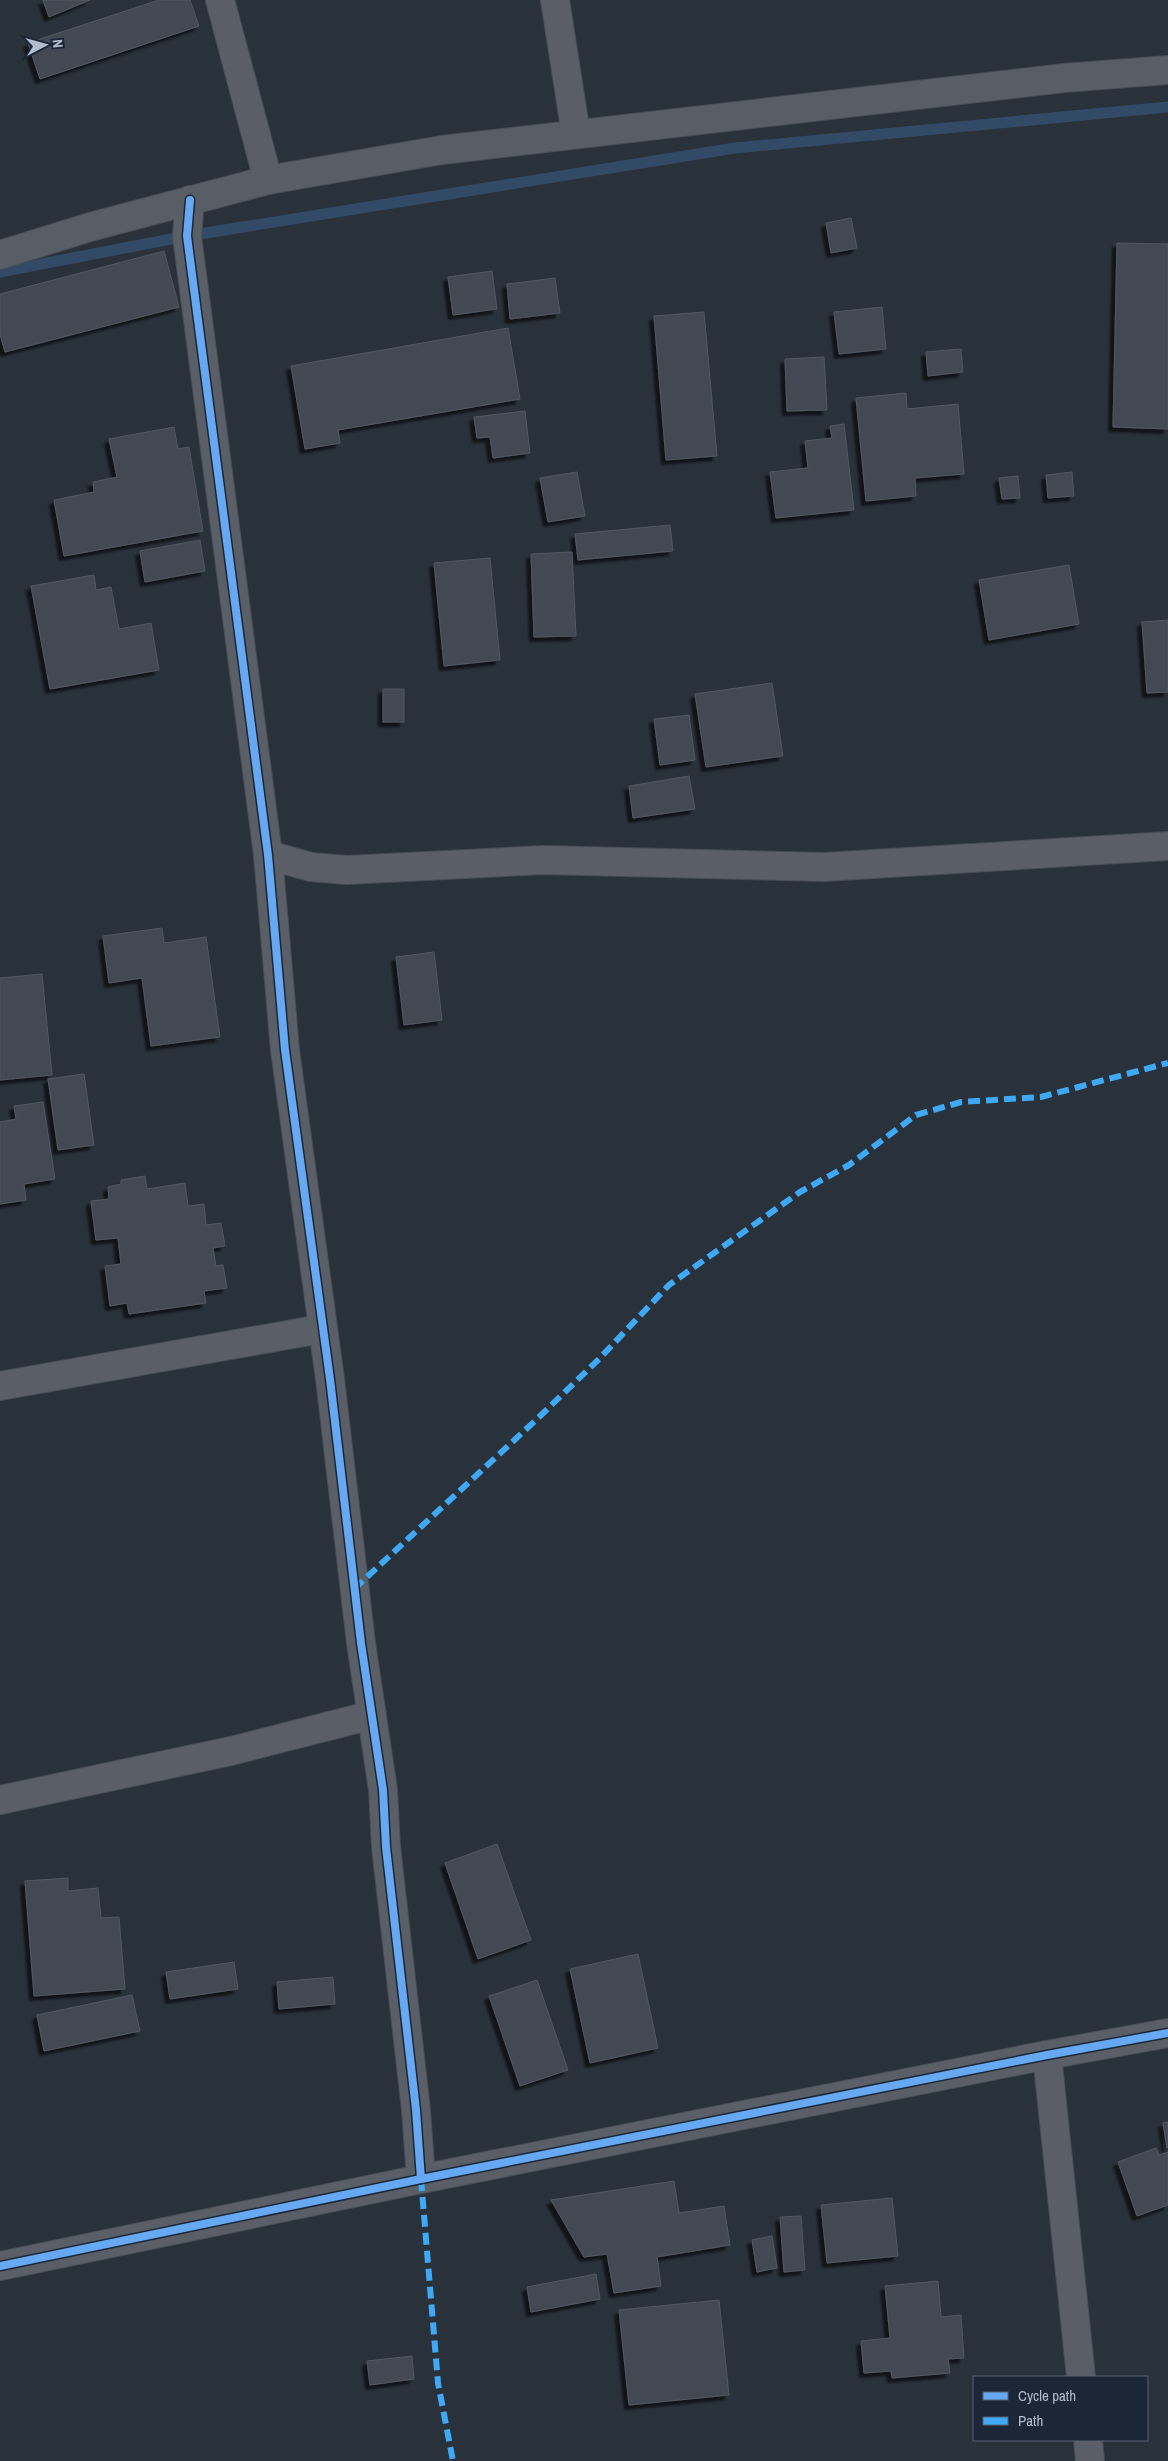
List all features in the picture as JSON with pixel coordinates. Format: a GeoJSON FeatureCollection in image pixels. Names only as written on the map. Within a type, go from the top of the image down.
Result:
{"type":"FeatureCollection","features":[{"type":"Feature","properties":{"kind":"main road"},"geometry":{"type":"LineString","coordinates":[[0,255],[90,226],[268,180],[442,150],[1064,78],[1168,70]]}},
{"type":"Feature","properties":{"kind":"street"},"geometry":{"type":"LineString","coordinates":[[220,0],[268,180]]}},
{"type":"Feature","properties":{"kind":"street"},"geometry":{"type":"LineString","coordinates":[[555,0],[576,134]]}},
{"type":"Feature","properties":{"kind":"street"},"geometry":{"type":"LineString","coordinates":[[190,200],[187,236],[268,855],[285,1050],[321,1329],[330,1379],[361,1643],[383,1790],[386,1847],[416,2110],[421,2179]]}},
{"type":"Feature","properties":{"kind":"street"},"geometry":{"type":"LineString","coordinates":[[268,855],[311,867],[347,870],[544,860],[824,867],[1168,846]]}},
{"type":"Feature","properties":{"kind":"street"},"geometry":{"type":"LineString","coordinates":[[0,1386],[321,1329]]}},
{"type":"Feature","properties":{"kind":"street"},"geometry":{"type":"LineString","coordinates":[[0,1800],[231,1751],[372,1715]]}},
{"type":"Feature","properties":{"kind":"street"},"geometry":{"type":"LineString","coordinates":[[0,2266],[421,2179],[1047,2055],[1168,2033]]}},
{"type":"Feature","properties":{"kind":"street"},"geometry":{"type":"LineString","coordinates":[[1047,2055],[1081,2376]]}},
{"type":"Feature","properties":{"kind":"street"},"geometry":{"type":"LineString","coordinates":[[1088,2441],[1090,2461]]}},
{"type":"Feature","properties":{"kind":"building"},"geometry":{"type":"Polygon","coordinates":[[[43,0],[90,0],[49,17],[43,0]]]}},
{"type":"Feature","properties":{"kind":"building"},"geometry":{"type":"Polygon","coordinates":[[[159,0],[190,0],[199,26],[40,79],[28,43],[159,0]]]}},
{"type":"Feature","properties":{"kind":"building"},"geometry":{"type":"Polygon","coordinates":[[[851,218],[857,248],[831,253],[826,223],[851,218]]]}},
{"type":"Feature","properties":{"kind":"building"},"geometry":{"type":"Polygon","coordinates":[[[1117,243],[1168,244],[1168,429],[1113,427],[1117,243]]]}},
{"type":"Feature","properties":{"kind":"building"},"geometry":{"type":"Polygon","coordinates":[[[164,251],[179,307],[5,352],[0,334],[0,294],[164,251]]]}},
{"type":"Feature","properties":{"kind":"building"},"geometry":{"type":"Polygon","coordinates":[[[492,271],[497,309],[453,315],[448,277],[492,271]]]}},
{"type":"Feature","properties":{"kind":"building"},"geometry":{"type":"Polygon","coordinates":[[[555,278],[560,313],[510,319],[507,284],[555,278]]]}},
{"type":"Feature","properties":{"kind":"building"},"geometry":{"type":"Polygon","coordinates":[[[882,307],[886,349],[839,354],[834,312],[882,307]]]}},
{"type":"Feature","properties":{"kind":"building"},"geometry":{"type":"Polygon","coordinates":[[[704,312],[717,456],[666,460],[654,316],[704,312]]]}},
{"type":"Feature","properties":{"kind":"building"},"geometry":{"type":"Polygon","coordinates":[[[508,328],[520,399],[338,430],[340,443],[305,449],[291,366],[508,328]]]}},
{"type":"Feature","properties":{"kind":"building"},"geometry":{"type":"Polygon","coordinates":[[[961,349],[963,372],[928,376],[926,352],[961,349]]]}},
{"type":"Feature","properties":{"kind":"building"},"geometry":{"type":"Polygon","coordinates":[[[824,357],[827,410],[787,411],[785,359],[824,357]]]}},
{"type":"Feature","properties":{"kind":"building"},"geometry":{"type":"Polygon","coordinates":[[[906,393],[907,409],[958,404],[964,474],[915,478],[916,496],[866,501],[856,398],[906,393]]]}},
{"type":"Feature","properties":{"kind":"building"},"geometry":{"type":"Polygon","coordinates":[[[525,411],[530,453],[493,458],[490,437],[477,438],[474,417],[525,411]]]}},
{"type":"Feature","properties":{"kind":"building"},"geometry":{"type":"Polygon","coordinates":[[[844,424],[854,510],[776,518],[770,472],[808,468],[805,441],[832,438],[830,426],[844,424]]]}},
{"type":"Feature","properties":{"kind":"building"},"geometry":{"type":"Polygon","coordinates":[[[174,427],[178,449],[189,447],[203,531],[64,556],[54,500],[94,492],[93,482],[117,477],[109,439],[174,427]]]}},
{"type":"Feature","properties":{"kind":"building"},"geometry":{"type":"Polygon","coordinates":[[[577,472],[585,516],[548,522],[540,478],[577,472]]]}},
{"type":"Feature","properties":{"kind":"building"},"geometry":{"type":"Polygon","coordinates":[[[1072,472],[1074,496],[1048,498],[1046,475],[1072,472]]]}},
{"type":"Feature","properties":{"kind":"building"},"geometry":{"type":"Polygon","coordinates":[[[1018,476],[1020,498],[1002,499],[999,478],[1018,476]]]}},
{"type":"Feature","properties":{"kind":"building"},"geometry":{"type":"Polygon","coordinates":[[[670,525],[673,551],[578,560],[575,534],[670,525]]]}},
{"type":"Feature","properties":{"kind":"building"},"geometry":{"type":"Polygon","coordinates":[[[200,540],[205,571],[145,582],[140,551],[200,540]]]}},
{"type":"Feature","properties":{"kind":"building"},"geometry":{"type":"Polygon","coordinates":[[[572,552],[576,636],[534,637],[531,554],[572,552]]]}},
{"type":"Feature","properties":{"kind":"building"},"geometry":{"type":"Polygon","coordinates":[[[490,558],[500,660],[444,666],[434,563],[490,558]]]}},
{"type":"Feature","properties":{"kind":"building"},"geometry":{"type":"Polygon","coordinates":[[[1069,565],[1079,624],[989,640],[979,580],[1069,565]]]}},
{"type":"Feature","properties":{"kind":"building"},"geometry":{"type":"Polygon","coordinates":[[[94,575],[96,590],[111,587],[119,629],[151,623],[159,670],[50,689],[31,586],[94,575]]]}},
{"type":"Feature","properties":{"kind":"building"},"geometry":{"type":"Polygon","coordinates":[[[1168,620],[1168,692],[1147,693],[1142,622],[1168,620]]]}},
{"type":"Feature","properties":{"kind":"building"},"geometry":{"type":"Polygon","coordinates":[[[772,683],[783,756],[706,767],[695,694],[772,683]]]}},
{"type":"Feature","properties":{"kind":"building"},"geometry":{"type":"Polygon","coordinates":[[[383,689],[404,689],[404,722],[383,722],[383,689]]]}},
{"type":"Feature","properties":{"kind":"building"},"geometry":{"type":"Polygon","coordinates":[[[689,715],[695,760],[660,765],[654,719],[689,715]]]}},
{"type":"Feature","properties":{"kind":"building"},"geometry":{"type":"Polygon","coordinates":[[[689,776],[695,809],[633,818],[629,786],[689,776]]]}},
{"type":"Feature","properties":{"kind":"building"},"geometry":{"type":"Polygon","coordinates":[[[162,928],[164,943],[206,937],[220,1037],[151,1046],[142,978],[109,983],[103,936],[162,928]]]}},
{"type":"Feature","properties":{"kind":"building"},"geometry":{"type":"Polygon","coordinates":[[[434,952],[442,1020],[404,1025],[396,957],[434,952]]]}},
{"type":"Feature","properties":{"kind":"building"},"geometry":{"type":"Polygon","coordinates":[[[42,974],[52,1075],[0,1080],[0,978],[42,974]]]}},
{"type":"Feature","properties":{"kind":"building"},"geometry":{"type":"Polygon","coordinates":[[[84,1074],[94,1145],[58,1150],[48,1079],[84,1074]]]}},
{"type":"Feature","properties":{"kind":"building"},"geometry":{"type":"Polygon","coordinates":[[[43,1102],[55,1179],[24,1184],[26,1200],[0,1204],[0,1122],[16,1119],[14,1106],[43,1102]]]}},
{"type":"Feature","properties":{"kind":"building"},"geometry":{"type":"Polygon","coordinates":[[[145,1176],[147,1189],[185,1183],[188,1206],[204,1204],[206,1225],[221,1223],[225,1246],[213,1248],[216,1266],[223,1265],[227,1288],[204,1291],[206,1303],[129,1314],[127,1303],[110,1306],[105,1266],[121,1264],[118,1238],[96,1240],[91,1201],[109,1199],[108,1187],[121,1184],[121,1180],[145,1176]]]}},
{"type":"Feature","properties":{"kind":"building"},"geometry":{"type":"Polygon","coordinates":[[[497,1844],[531,1940],[478,1959],[445,1863],[497,1844]]]}},
{"type":"Feature","properties":{"kind":"building"},"geometry":{"type":"Polygon","coordinates":[[[68,1878],[68,1891],[98,1888],[101,1918],[119,1917],[125,1989],[34,1996],[25,1881],[68,1878]]]}},
{"type":"Feature","properties":{"kind":"building"},"geometry":{"type":"Polygon","coordinates":[[[638,1954],[658,2048],[590,2063],[570,1969],[638,1954]]]}},
{"type":"Feature","properties":{"kind":"building"},"geometry":{"type":"Polygon","coordinates":[[[234,1962],[238,1989],[170,1999],[166,1972],[234,1962]]]}},
{"type":"Feature","properties":{"kind":"building"},"geometry":{"type":"Polygon","coordinates":[[[333,1977],[335,2004],[279,2009],[277,1982],[333,1977]]]}},
{"type":"Feature","properties":{"kind":"building"},"geometry":{"type":"Polygon","coordinates":[[[537,1980],[568,2070],[520,2086],[489,1996],[537,1980]]]}},
{"type":"Feature","properties":{"kind":"building"},"geometry":{"type":"Polygon","coordinates":[[[132,1995],[140,2031],[44,2051],[37,2015],[132,1995]]]}},
{"type":"Feature","properties":{"kind":"building"},"geometry":{"type":"Polygon","coordinates":[[[1168,2122],[1168,2147],[1167,2148],[1163,2123],[1168,2122]]]}},
{"type":"Feature","properties":{"kind":"building"},"geometry":{"type":"Polygon","coordinates":[[[1156,2148],[1159,2155],[1168,2152],[1168,2205],[1137,2216],[1118,2162],[1156,2148]]]}},
{"type":"Feature","properties":{"kind":"building"},"geometry":{"type":"Polygon","coordinates":[[[674,2181],[679,2213],[724,2206],[730,2245],[657,2257],[661,2286],[614,2293],[607,2254],[584,2257],[551,2200],[674,2181]]]}},
{"type":"Feature","properties":{"kind":"building"},"geometry":{"type":"Polygon","coordinates":[[[892,2198],[898,2256],[827,2263],[821,2205],[892,2198]]]}},
{"type":"Feature","properties":{"kind":"building"},"geometry":{"type":"Polygon","coordinates":[[[801,2216],[805,2270],[784,2272],[780,2217],[801,2216]]]}},
{"type":"Feature","properties":{"kind":"building"},"geometry":{"type":"Polygon","coordinates":[[[772,2236],[777,2268],[757,2272],[752,2240],[772,2236]]]}},
{"type":"Feature","properties":{"kind":"building"},"geometry":{"type":"Polygon","coordinates":[[[596,2274],[600,2299],[531,2312],[527,2287],[596,2274]]]}},
{"type":"Feature","properties":{"kind":"building"},"geometry":{"type":"Polygon","coordinates":[[[938,2281],[941,2317],[961,2315],[964,2358],[948,2359],[950,2373],[892,2378],[891,2371],[864,2373],[861,2341],[890,2338],[885,2286],[938,2281]]]}},
{"type":"Feature","properties":{"kind":"building"},"geometry":{"type":"Polygon","coordinates":[[[719,2300],[729,2395],[629,2405],[619,2310],[719,2300]]]}},
{"type":"Feature","properties":{"kind":"building"},"geometry":{"type":"Polygon","coordinates":[[[412,2356],[414,2379],[370,2385],[367,2361],[412,2356]]]}},
{"type":"Feature","properties":{"kind":"waterway"},"geometry":{"type":"LineString","coordinates":[[0,272],[187,236],[735,148],[1168,107]]}},
{"type":"Feature","properties":{"kind":"marked path"},"geometry":{"type":"LineString","coordinates":[[354,1589],[536,1420],[599,1359],[669,1285],[800,1192],[849,1165],[916,1115],[961,1102],[1041,1097],[1168,1063]]}},
{"type":"Feature","properties":{"kind":"marked path"},"geometry":{"type":"LineString","coordinates":[[421,2179],[438,2383],[453,2461]]}},
{"type":"Feature","properties":{"kind":"cycle path"},"geometry":{"type":"LineString","coordinates":[[190,200],[187,236],[268,855],[285,1050],[330,1379],[361,1643],[383,1790],[386,1847],[416,2110],[421,2179]]}},
{"type":"Feature","properties":{"kind":"cycle path"},"geometry":{"type":"LineString","coordinates":[[0,2266],[421,2179],[1047,2055],[1168,2033]]}}]}
